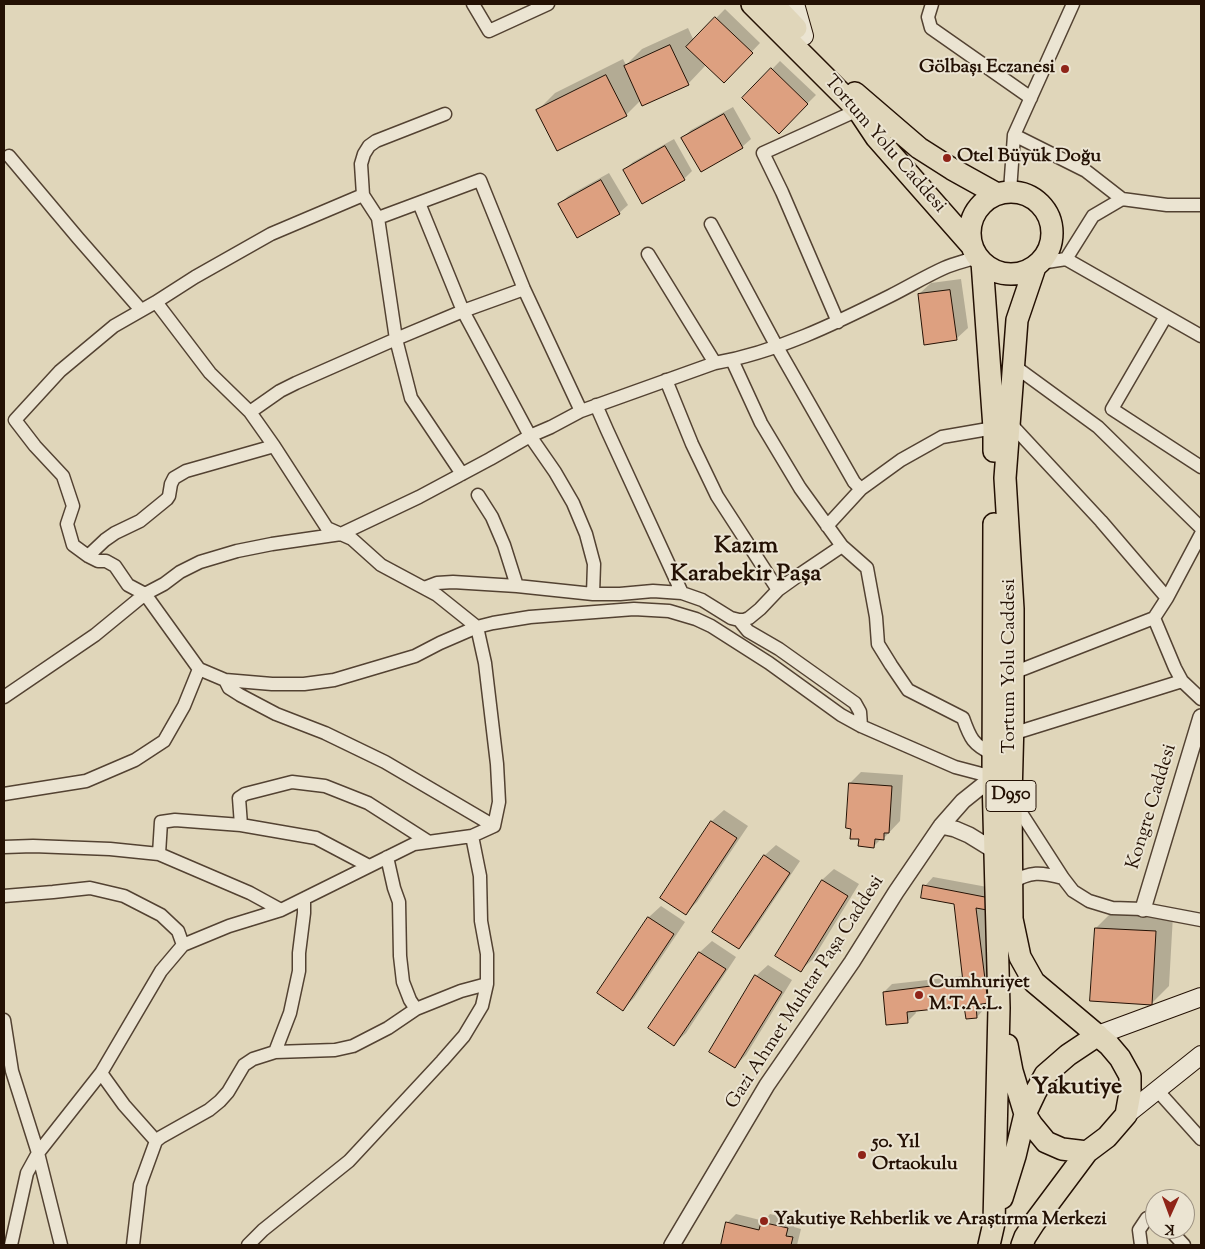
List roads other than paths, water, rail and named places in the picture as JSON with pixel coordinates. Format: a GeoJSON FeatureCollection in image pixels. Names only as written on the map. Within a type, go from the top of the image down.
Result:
{"type":"FeatureCollection","features":[{"type":"Feature","properties":{"kind":"highway","name":"Tortum Yolu Caddesi"},"geometry":{"type":"LineString","coordinates":[[752,4],[858,110],[876,136],[985,266],[996,272],[1019,274],[1030,270],[1038,264],[1048,253],[1052,242],[1053,230],[1044,207],[1034,198],[1023,193],[1003,192],[952,169],[919,148],[857,94],[773,4]]}},
{"type":"Feature","properties":{"kind":"highway","name":"Tortum Yolu Caddesi"},"geometry":{"type":"LineString","coordinates":[[1003,192],[986,200],[977,209],[971,221],[969,234],[977,255],[1002,425],[1013,609],[1012,920],[1020,957],[1034,982],[1098,1035],[1120,1058],[1130,1076],[1130,1092],[1126,1115]]}},
{"type":"Feature","properties":{"kind":"highway","name":"Tortum Yolu Caddesi"},"geometry":{"type":"LineString","coordinates":[[994,1222],[1000,1008],[993,754],[1002,425],[1013,365],[1017,320],[1038,264]]}},
{"type":"Feature","properties":{"kind":"highway","name":"Tortum Yolu Caddesi"},"geometry":{"type":"LineString","coordinates":[[1000,1008],[1012,1071],[1025,1114],[1046,1142],[1062,1149],[1087,1152]]}},
{"type":"Feature","properties":{"kind":"highway","name":"Tortum Yolu Caddesi"},"geometry":{"type":"LineString","coordinates":[[989,1245],[1025,1114],[1035,1093],[1045,1075],[1068,1055],[1098,1035]]}},
{"type":"Feature","properties":{"kind":"highway"},"geometry":{"type":"LineString","coordinates":[[1002,1245],[1008,1220],[1025,1114]]}},
{"type":"Feature","properties":{"kind":"highway"},"geometry":{"type":"LineString","coordinates":[[1022,1245],[1034,1223],[1087,1152],[1107,1137],[1126,1115]]}},
{"type":"Feature","properties":{"kind":"main road"},"geometry":{"type":"LineString","coordinates":[[795,4],[804,36]]}},
{"type":"Feature","properties":{"kind":"main road"},"geometry":{"type":"LineString","coordinates":[[1098,1035],[1201,997]]}},
{"type":"Feature","properties":{"kind":"main road"},"geometry":{"type":"LineString","coordinates":[[1126,1115],[1201,1055]]}},
{"type":"Feature","properties":{"kind":"street"},"geometry":{"type":"LineString","coordinates":[[473,4],[489,31],[548,4]]}},
{"type":"Feature","properties":{"kind":"street"},"geometry":{"type":"LineString","coordinates":[[932,4],[928,17],[931,28],[1031,98]]}},
{"type":"Feature","properties":{"kind":"street"},"geometry":{"type":"LineString","coordinates":[[1003,192],[1014,135],[1073,4]]}},
{"type":"Feature","properties":{"kind":"street"},"geometry":{"type":"LineString","coordinates":[[838,322],[764,153],[858,110]]}},
{"type":"Feature","properties":{"kind":"street"},"geometry":{"type":"LineString","coordinates":[[445,114],[376,141],[369,146],[361,164],[363,195],[378,218],[396,339],[411,398],[462,474]]}},
{"type":"Feature","properties":{"kind":"street"},"geometry":{"type":"LineString","coordinates":[[1014,135],[1086,171],[1122,199],[1167,205],[1201,205]]}},
{"type":"Feature","properties":{"kind":"street"},"geometry":{"type":"LineString","coordinates":[[9,156],[141,310]]}},
{"type":"Feature","properties":{"kind":"street"},"geometry":{"type":"LineString","coordinates":[[378,218],[480,180],[524,288],[581,410]]}},
{"type":"Feature","properties":{"kind":"street"},"geometry":{"type":"LineString","coordinates":[[363,195],[271,234],[114,326],[60,371],[15,420],[63,476],[73,506],[67,524],[73,545],[88,556],[98,561],[106,561],[115,566],[128,585],[145,594],[199,669],[225,680],[272,684],[304,684],[334,680],[415,656],[477,627],[539,616],[634,609],[669,611],[696,619],[711,626],[768,663],[841,715],[861,726],[955,767],[993,777]]}},
{"type":"Feature","properties":{"kind":"street"},"geometry":{"type":"LineString","coordinates":[[1066,259],[1093,216],[1122,199]]}},
{"type":"Feature","properties":{"kind":"street"},"geometry":{"type":"LineString","coordinates":[[419,203],[463,311],[530,436],[573,502],[586,534],[594,564],[593,594]]}},
{"type":"Feature","properties":{"kind":"street"},"geometry":{"type":"LineString","coordinates":[[711,224],[777,347],[854,482],[861,490]]}},
{"type":"Feature","properties":{"kind":"street"},"geometry":{"type":"LineString","coordinates":[[648,254],[715,363]]}},
{"type":"Feature","properties":{"kind":"street"},"geometry":{"type":"LineString","coordinates":[[4,697],[95,635],[145,594],[200,562],[272,544],[341,534],[419,497],[581,410],[715,363],[732,360],[802,338],[945,268],[977,255]]}},
{"type":"Feature","properties":{"kind":"street"},"geometry":{"type":"LineString","coordinates":[[1038,264],[1066,259],[1201,336]]}},
{"type":"Feature","properties":{"kind":"street"},"geometry":{"type":"LineString","coordinates":[[250,412],[296,382],[463,311],[524,288]]}},
{"type":"Feature","properties":{"kind":"street"},"geometry":{"type":"LineString","coordinates":[[156,302],[210,373],[250,412],[327,528],[352,539],[381,565],[449,604],[477,627],[485,663],[498,764],[499,802],[494,826]]}},
{"type":"Feature","properties":{"kind":"street"},"geometry":{"type":"LineString","coordinates":[[1098,428],[1112,409],[1166,316]]}},
{"type":"Feature","properties":{"kind":"street"},"geometry":{"type":"LineString","coordinates":[[732,360],[761,423],[800,488],[842,546],[868,568],[876,617],[878,644],[908,690],[963,718],[968,734],[980,748],[993,754]]}},
{"type":"Feature","properties":{"kind":"street"},"geometry":{"type":"LineString","coordinates":[[1013,365],[1098,428],[1201,528]]}},
{"type":"Feature","properties":{"kind":"street"},"geometry":{"type":"LineString","coordinates":[[666,380],[692,444],[717,496],[778,590]]}},
{"type":"Feature","properties":{"kind":"street"},"geometry":{"type":"LineString","coordinates":[[596,405],[682,593]]}},
{"type":"Feature","properties":{"kind":"street"},"geometry":{"type":"LineString","coordinates":[[1112,409],[1201,467]]}},
{"type":"Feature","properties":{"kind":"street"},"geometry":{"type":"LineString","coordinates":[[827,526],[861,490],[901,460],[942,436],[1002,425],[1101,521],[1167,598]]}},
{"type":"Feature","properties":{"kind":"street"},"geometry":{"type":"LineString","coordinates":[[88,556],[105,540],[140,521],[167,499],[171,484],[178,475],[186,471],[274,446]]}},
{"type":"Feature","properties":{"kind":"street"},"geometry":{"type":"LineString","coordinates":[[478,495],[492,517],[501,538],[517,586]]}},
{"type":"Feature","properties":{"kind":"street"},"geometry":{"type":"LineString","coordinates":[[1013,673],[1154,618],[1167,598],[1201,534]]}},
{"type":"Feature","properties":{"kind":"street"},"geometry":{"type":"LineString","coordinates":[[424,588],[437,583],[453,582],[593,594],[653,591],[682,593],[702,600],[731,618],[739,620],[749,618],[760,610],[778,590],[842,546]]}},
{"type":"Feature","properties":{"kind":"street"},"geometry":{"type":"LineString","coordinates":[[1154,618],[1182,682],[1201,699]]}},
{"type":"Feature","properties":{"kind":"street"},"geometry":{"type":"LineString","coordinates":[[739,620],[748,631],[779,649],[855,703],[860,712],[861,726]]}},
{"type":"Feature","properties":{"kind":"street"},"geometry":{"type":"LineString","coordinates":[[4,794],[86,781],[135,760],[164,741],[184,706],[199,669]]}},
{"type":"Feature","properties":{"kind":"street"},"geometry":{"type":"LineString","coordinates":[[225,680],[229,688],[240,695],[276,714],[325,733],[385,762],[494,826]]}},
{"type":"Feature","properties":{"kind":"street"},"geometry":{"type":"LineString","coordinates":[[1012,734],[1182,682]]}},
{"type":"Feature","properties":{"kind":"street","name":"Kongre Caddesi"},"geometry":{"type":"LineString","coordinates":[[1143,909],[1201,717]]}},
{"type":"Feature","properties":{"kind":"street","name":"Gazi Ahmet Muhtar Paşa Caddesi"},"geometry":{"type":"LineString","coordinates":[[672,1245],[767,1085],[852,962],[940,826],[963,802],[993,777]]}},
{"type":"Feature","properties":{"kind":"street"},"geometry":{"type":"LineString","coordinates":[[241,825],[239,798],[245,794],[292,782],[325,786],[368,803],[429,842]]}},
{"type":"Feature","properties":{"kind":"street"},"geometry":{"type":"LineString","coordinates":[[1011,798],[1062,878],[1073,891],[1089,901],[1112,908],[1143,909],[1201,920]]}},
{"type":"Feature","properties":{"kind":"street"},"geometry":{"type":"LineString","coordinates":[[159,854],[161,822],[175,820],[241,825],[316,838],[369,866]]}},
{"type":"Feature","properties":{"kind":"street"},"geometry":{"type":"LineString","coordinates":[[11,1245],[27,1173],[38,1153],[101,1073],[161,971],[183,945],[229,926],[281,910],[414,844],[472,836],[494,826]]}},
{"type":"Feature","properties":{"kind":"street"},"geometry":{"type":"LineString","coordinates":[[940,826],[955,829],[969,835],[995,851]]}},
{"type":"Feature","properties":{"kind":"street"},"geometry":{"type":"LineString","coordinates":[[248,1245],[263,1230],[350,1162],[464,1036],[482,1006],[486,984],[487,954],[481,921],[480,876],[472,836]]}},
{"type":"Feature","properties":{"kind":"street"},"geometry":{"type":"LineString","coordinates":[[4,846],[110,849],[159,854],[250,893],[281,910]]}},
{"type":"Feature","properties":{"kind":"street"},"geometry":{"type":"LineString","coordinates":[[387,857],[399,902],[402,982],[416,1009]]}},
{"type":"Feature","properties":{"kind":"street"},"geometry":{"type":"LineString","coordinates":[[1011,883],[1021,877],[1037,873],[1062,878]]}},
{"type":"Feature","properties":{"kind":"street"},"geometry":{"type":"LineString","coordinates":[[4,896],[90,888],[124,896],[161,915],[178,931],[183,945]]}},
{"type":"Feature","properties":{"kind":"street"},"geometry":{"type":"LineString","coordinates":[[275,1052],[290,1013],[299,971],[304,899]]}},
{"type":"Feature","properties":{"kind":"street"},"geometry":{"type":"LineString","coordinates":[[132,1245],[140,1185],[156,1141],[220,1102],[244,1065],[253,1059],[275,1052],[335,1050],[353,1046],[388,1028],[416,1009],[461,991],[486,984]]}},
{"type":"Feature","properties":{"kind":"street"},"geometry":{"type":"LineString","coordinates":[[4,1020],[8,1071],[38,1153],[61,1245]]}},
{"type":"Feature","properties":{"kind":"street"},"geometry":{"type":"LineString","coordinates":[[101,1073],[124,1105],[156,1141]]}},
{"type":"Feature","properties":{"kind":"street"},"geometry":{"type":"LineString","coordinates":[[1157,1090],[1201,1140]]}},
{"type":"Feature","properties":{"kind":"street"},"geometry":{"type":"LineString","coordinates":[[1141,1245],[1139,1230],[1145,1221]]}},
{"type":"Feature","properties":{"kind":"place","name":"Gölbaşı Eczanesi"},"geometry":{"type":"Point","coordinates":[1065,69]}},
{"type":"Feature","properties":{"kind":"place","name":"Otel Büyük Doğu"},"geometry":{"type":"Point","coordinates":[947,158]}},
{"type":"Feature","properties":{"kind":"place","name":"Cumhuriyet M.T.A.L."},"geometry":{"type":"Point","coordinates":[919,995]}},
{"type":"Feature","properties":{"kind":"place","name":"50. Yıl Ortaokulu"},"geometry":{"type":"Point","coordinates":[862,1155]}},
{"type":"Feature","properties":{"kind":"place","name":"Yakutiye Rehberlik ve Araştırma Merkezi"},"geometry":{"type":"Point","coordinates":[764,1221]}},
{"type":"Feature","properties":{"kind":"district","name":"Kazım Karabekir Paşa"},"geometry":{"type":"Point","coordinates":[746,562]}},
{"type":"Feature","properties":{"kind":"district","name":"Yakutiye"},"geometry":{"type":"Point","coordinates":[1077,1089]}}]}
